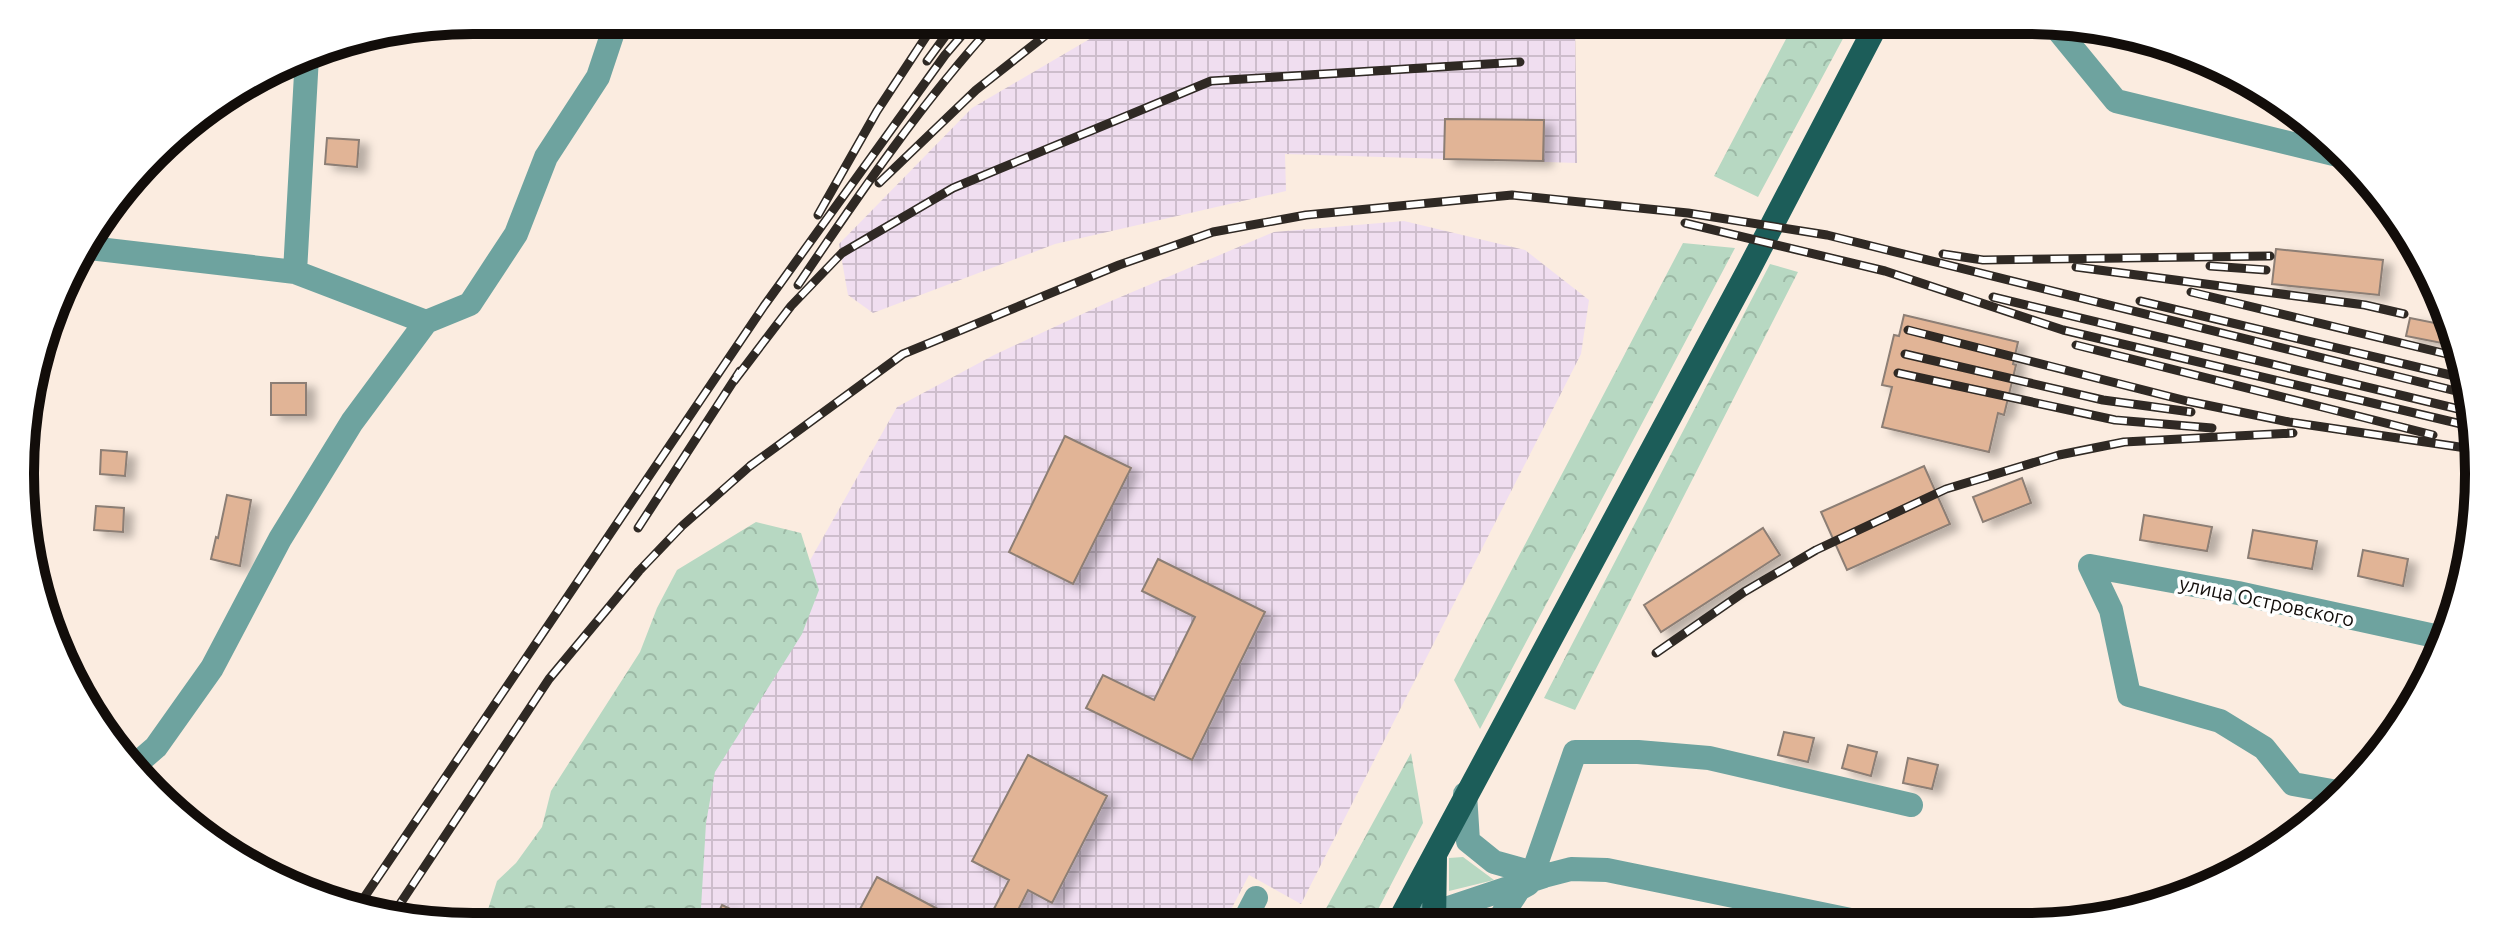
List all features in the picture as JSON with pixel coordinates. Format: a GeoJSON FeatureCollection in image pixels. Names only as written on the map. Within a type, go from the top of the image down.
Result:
{"type":"FeatureCollection","features":[{"type":"Feature","properties":{"kind":"main road"},"geometry":{"type":"LineString","coordinates":[[1403,913],[1872,34]]}},
{"type":"Feature","properties":{"kind":"main road"},"geometry":{"type":"LineString","coordinates":[[1434,913],[1435,852]]}},
{"type":"Feature","properties":{"kind":"street"},"geometry":{"type":"LineString","coordinates":[[141,760],[156,747],[212,668],[280,539],[352,422],[426,322],[470,304],[516,234],[546,157],[598,77],[612,34]]}},
{"type":"Feature","properties":{"kind":"street"},"geometry":{"type":"LineString","coordinates":[[2063,36],[2116,101],[2324,152]]}},
{"type":"Feature","properties":{"kind":"street"},"geometry":{"type":"LineString","coordinates":[[295,272],[306,66]]}},
{"type":"Feature","properties":{"kind":"street"},"geometry":{"type":"LineString","coordinates":[[96,249],[295,272],[426,322]]}},
{"type":"Feature","properties":{"kind":"street","name":"улица Островского"},"geometry":{"type":"LineString","coordinates":[[2329,791],[2293,784],[2264,748],[2220,721],[2129,695],[2111,610],[2090,566],[2238,593],[2434,636]]}},
{"type":"Feature","properties":{"kind":"street"},"geometry":{"type":"LineString","coordinates":[[1503,913],[1519,889],[1539,874],[1575,752],[1638,752],[1709,758],[1911,805]]}},
{"type":"Feature","properties":{"kind":"street"},"geometry":{"type":"LineString","coordinates":[[1465,794],[1468,841],[1494,862],[1539,874]]}},
{"type":"Feature","properties":{"kind":"street"},"geometry":{"type":"LineString","coordinates":[[1448,913],[1539,874],[1571,869],[1607,870],[1816,913]]}},
{"type":"Feature","properties":{"kind":"street"},"geometry":{"type":"LineString","coordinates":[[1248,913],[1256,898]]}},
{"type":"Feature","properties":{"kind":"shaded area"},"geometry":{"type":"Polygon","coordinates":[[[1098,34],[1575,34],[1577,163],[1285,154],[1286,191],[1055,244],[873,313],[848,295],[839,244],[972,108],[1098,34]]]}},
{"type":"Feature","properties":{"kind":"shaded area"},"geometry":{"type":"Polygon","coordinates":[[[1404,221],[1525,250],[1589,300],[1581,354],[1301,904],[1249,875],[1229,913],[610,913],[897,407],[994,355],[1104,304],[1274,232],[1404,221]]]}},
{"type":"Feature","properties":{"kind":"green space"},"geometry":{"type":"Polygon","coordinates":[[[1789,34],[1845,34],[1758,197],[1714,176],[1789,34]]]}},
{"type":"Feature","properties":{"kind":"green space"},"geometry":{"type":"Polygon","coordinates":[[[1683,243],[1735,248],[1480,729],[1454,680],[1683,243]]]}},
{"type":"Feature","properties":{"kind":"green space"},"geometry":{"type":"Polygon","coordinates":[[[1770,264],[1798,272],[1575,710],[1544,698],[1770,264]]]}},
{"type":"Feature","properties":{"kind":"green space"},"geometry":{"type":"Polygon","coordinates":[[[756,522],[801,533],[819,590],[802,634],[715,772],[706,823],[701,908],[697,913],[487,913],[497,881],[516,863],[542,827],[551,791],[640,652],[657,608],[677,570],[756,522]]]}},
{"type":"Feature","properties":{"kind":"green space"},"geometry":{"type":"Polygon","coordinates":[[[1411,753],[1423,823],[1376,913],[1324,913],[1411,753]]]}},
{"type":"Feature","properties":{"kind":"green space"},"geometry":{"type":"Polygon","coordinates":[[[1463,857],[1494,880],[1449,891],[1449,858],[1463,857]]]}},
{"type":"Feature","properties":{"kind":"building"},"geometry":{"type":"Polygon","coordinates":[[[1445,119],[1544,120],[1543,161],[1444,159],[1445,119]]]}},
{"type":"Feature","properties":{"kind":"building"},"geometry":{"type":"Polygon","coordinates":[[[327,138],[359,140],[357,167],[325,164],[327,138]]]}},
{"type":"Feature","properties":{"kind":"building"},"geometry":{"type":"Polygon","coordinates":[[[2276,249],[2383,260],[2379,295],[2272,284],[2276,249]]]}},
{"type":"Feature","properties":{"kind":"building"},"geometry":{"type":"Polygon","coordinates":[[[1904,315],[2018,342],[2004,415],[1998,413],[1989,452],[1882,427],[1892,387],[1882,385],[1894,335],[1899,336],[1904,315]]]}},
{"type":"Feature","properties":{"kind":"building"},"geometry":{"type":"Polygon","coordinates":[[[2410,318],[2439,324],[2445,344],[2406,336],[2410,318]]]}},
{"type":"Feature","properties":{"kind":"building"},"geometry":{"type":"Polygon","coordinates":[[[271,383],[306,383],[306,415],[271,415],[271,383]]]}},
{"type":"Feature","properties":{"kind":"building"},"geometry":{"type":"Polygon","coordinates":[[[1065,436],[1131,468],[1073,584],[1009,552],[1065,436]]]}},
{"type":"Feature","properties":{"kind":"building"},"geometry":{"type":"Polygon","coordinates":[[[101,450],[127,452],[125,476],[100,474],[101,450]]]}},
{"type":"Feature","properties":{"kind":"building"},"geometry":{"type":"Polygon","coordinates":[[[1924,466],[1950,524],[1847,570],[1821,512],[1924,466]]]}},
{"type":"Feature","properties":{"kind":"building"},"geometry":{"type":"Polygon","coordinates":[[[2022,478],[2031,503],[1983,522],[1973,497],[2022,478]]]}},
{"type":"Feature","properties":{"kind":"building"},"geometry":{"type":"Polygon","coordinates":[[[227,495],[251,500],[240,566],[211,559],[227,495]]]}},
{"type":"Feature","properties":{"kind":"building"},"geometry":{"type":"Polygon","coordinates":[[[96,506],[124,508],[123,532],[94,530],[96,506]]]}},
{"type":"Feature","properties":{"kind":"building"},"geometry":{"type":"Polygon","coordinates":[[[2144,515],[2212,527],[2207,551],[2140,540],[2144,515]]]}},
{"type":"Feature","properties":{"kind":"building"},"geometry":{"type":"Polygon","coordinates":[[[1763,528],[1780,555],[1661,632],[1644,605],[1763,528]]]}},
{"type":"Feature","properties":{"kind":"building"},"geometry":{"type":"Polygon","coordinates":[[[2253,530],[2317,541],[2312,569],[2248,558],[2253,530]]]}},
{"type":"Feature","properties":{"kind":"building"},"geometry":{"type":"Polygon","coordinates":[[[2363,550],[2408,559],[2403,586],[2358,576],[2363,550]]]}},
{"type":"Feature","properties":{"kind":"building"},"geometry":{"type":"Polygon","coordinates":[[[1158,559],[1265,612],[1192,760],[1086,708],[1103,675],[1154,700],[1195,617],[1142,591],[1158,559]]]}},
{"type":"Feature","properties":{"kind":"building"},"geometry":{"type":"Polygon","coordinates":[[[1784,732],[1814,738],[1808,762],[1778,755],[1784,732]]]}},
{"type":"Feature","properties":{"kind":"building"},"geometry":{"type":"Polygon","coordinates":[[[1848,745],[1877,752],[1871,776],[1842,768],[1848,745]]]}},
{"type":"Feature","properties":{"kind":"building"},"geometry":{"type":"Polygon","coordinates":[[[1028,755],[1107,796],[1052,903],[1028,890],[1016,913],[992,913],[1009,880],[972,861],[1028,755]]]}},
{"type":"Feature","properties":{"kind":"building"},"geometry":{"type":"Polygon","coordinates":[[[1908,758],[1938,765],[1932,789],[1903,783],[1908,758]]]}},
{"type":"Feature","properties":{"kind":"building"},"geometry":{"type":"Polygon","coordinates":[[[877,877],[945,913],[858,913],[877,877]]]}},
{"type":"Feature","properties":{"kind":"building"},"geometry":{"type":"Polygon","coordinates":[[[722,905],[738,913],[718,913],[722,905]]]}},
{"type":"Feature","properties":{"kind":"railway"},"geometry":{"type":"LineString","coordinates":[[818,215],[877,111],[928,34]]}},
{"type":"Feature","properties":{"kind":"railway"},"geometry":{"type":"LineString","coordinates":[[927,61],[947,34]]}},
{"type":"Feature","properties":{"kind":"railway"},"geometry":{"type":"LineString","coordinates":[[363,899],[764,306],[963,34]]}},
{"type":"Feature","properties":{"kind":"railway"},"geometry":{"type":"LineString","coordinates":[[798,285],[917,116],[984,34]]}},
{"type":"Feature","properties":{"kind":"railway"},"geometry":{"type":"LineString","coordinates":[[879,183],[976,90],[1047,34]]}},
{"type":"Feature","properties":{"kind":"railway"},"geometry":{"type":"LineString","coordinates":[[734,381],[791,306],[842,253],[953,188],[1211,81],[1520,62]]}},
{"type":"Feature","properties":{"kind":"railway"},"geometry":{"type":"LineString","coordinates":[[398,906],[549,679],[639,571],[682,526],[750,466],[903,354],[1119,265],[1213,232],[1306,215],[1512,195],[1688,213],[1827,235],[2457,391]]}},
{"type":"Feature","properties":{"kind":"railway"},"geometry":{"type":"LineString","coordinates":[[1685,223],[1885,271],[2063,330],[2462,424]]}},
{"type":"Feature","properties":{"kind":"railway"},"geometry":{"type":"LineString","coordinates":[[1943,254],[1983,260],[2270,256]]}},
{"type":"Feature","properties":{"kind":"railway"},"geometry":{"type":"LineString","coordinates":[[2210,266],[2266,270]]}},
{"type":"Feature","properties":{"kind":"railway"},"geometry":{"type":"LineString","coordinates":[[2076,267],[2365,305],[2404,314]]}},
{"type":"Feature","properties":{"kind":"railway"},"geometry":{"type":"LineString","coordinates":[[2191,292],[2448,354]]}},
{"type":"Feature","properties":{"kind":"railway"},"geometry":{"type":"LineString","coordinates":[[1993,297],[2460,409]]}},
{"type":"Feature","properties":{"kind":"railway"},"geometry":{"type":"LineString","coordinates":[[2140,301],[2454,376]]}},
{"type":"Feature","properties":{"kind":"railway"},"geometry":{"type":"LineString","coordinates":[[1908,330],[2187,401],[2289,422],[2464,448]]}},
{"type":"Feature","properties":{"kind":"railway"},"geometry":{"type":"LineString","coordinates":[[2076,345],[2433,435]]}},
{"type":"Feature","properties":{"kind":"railway"},"geometry":{"type":"LineString","coordinates":[[1905,354],[2103,400],[2191,412]]}},
{"type":"Feature","properties":{"kind":"railway"},"geometry":{"type":"LineString","coordinates":[[638,528],[740,371]]}},
{"type":"Feature","properties":{"kind":"railway"},"geometry":{"type":"LineString","coordinates":[[1898,373],[2115,420],[2212,428]]}},
{"type":"Feature","properties":{"kind":"railway"},"geometry":{"type":"LineString","coordinates":[[1656,653],[1744,592],[1816,550],[1946,489],[2059,455],[2124,442],[2293,433]]}}]}
